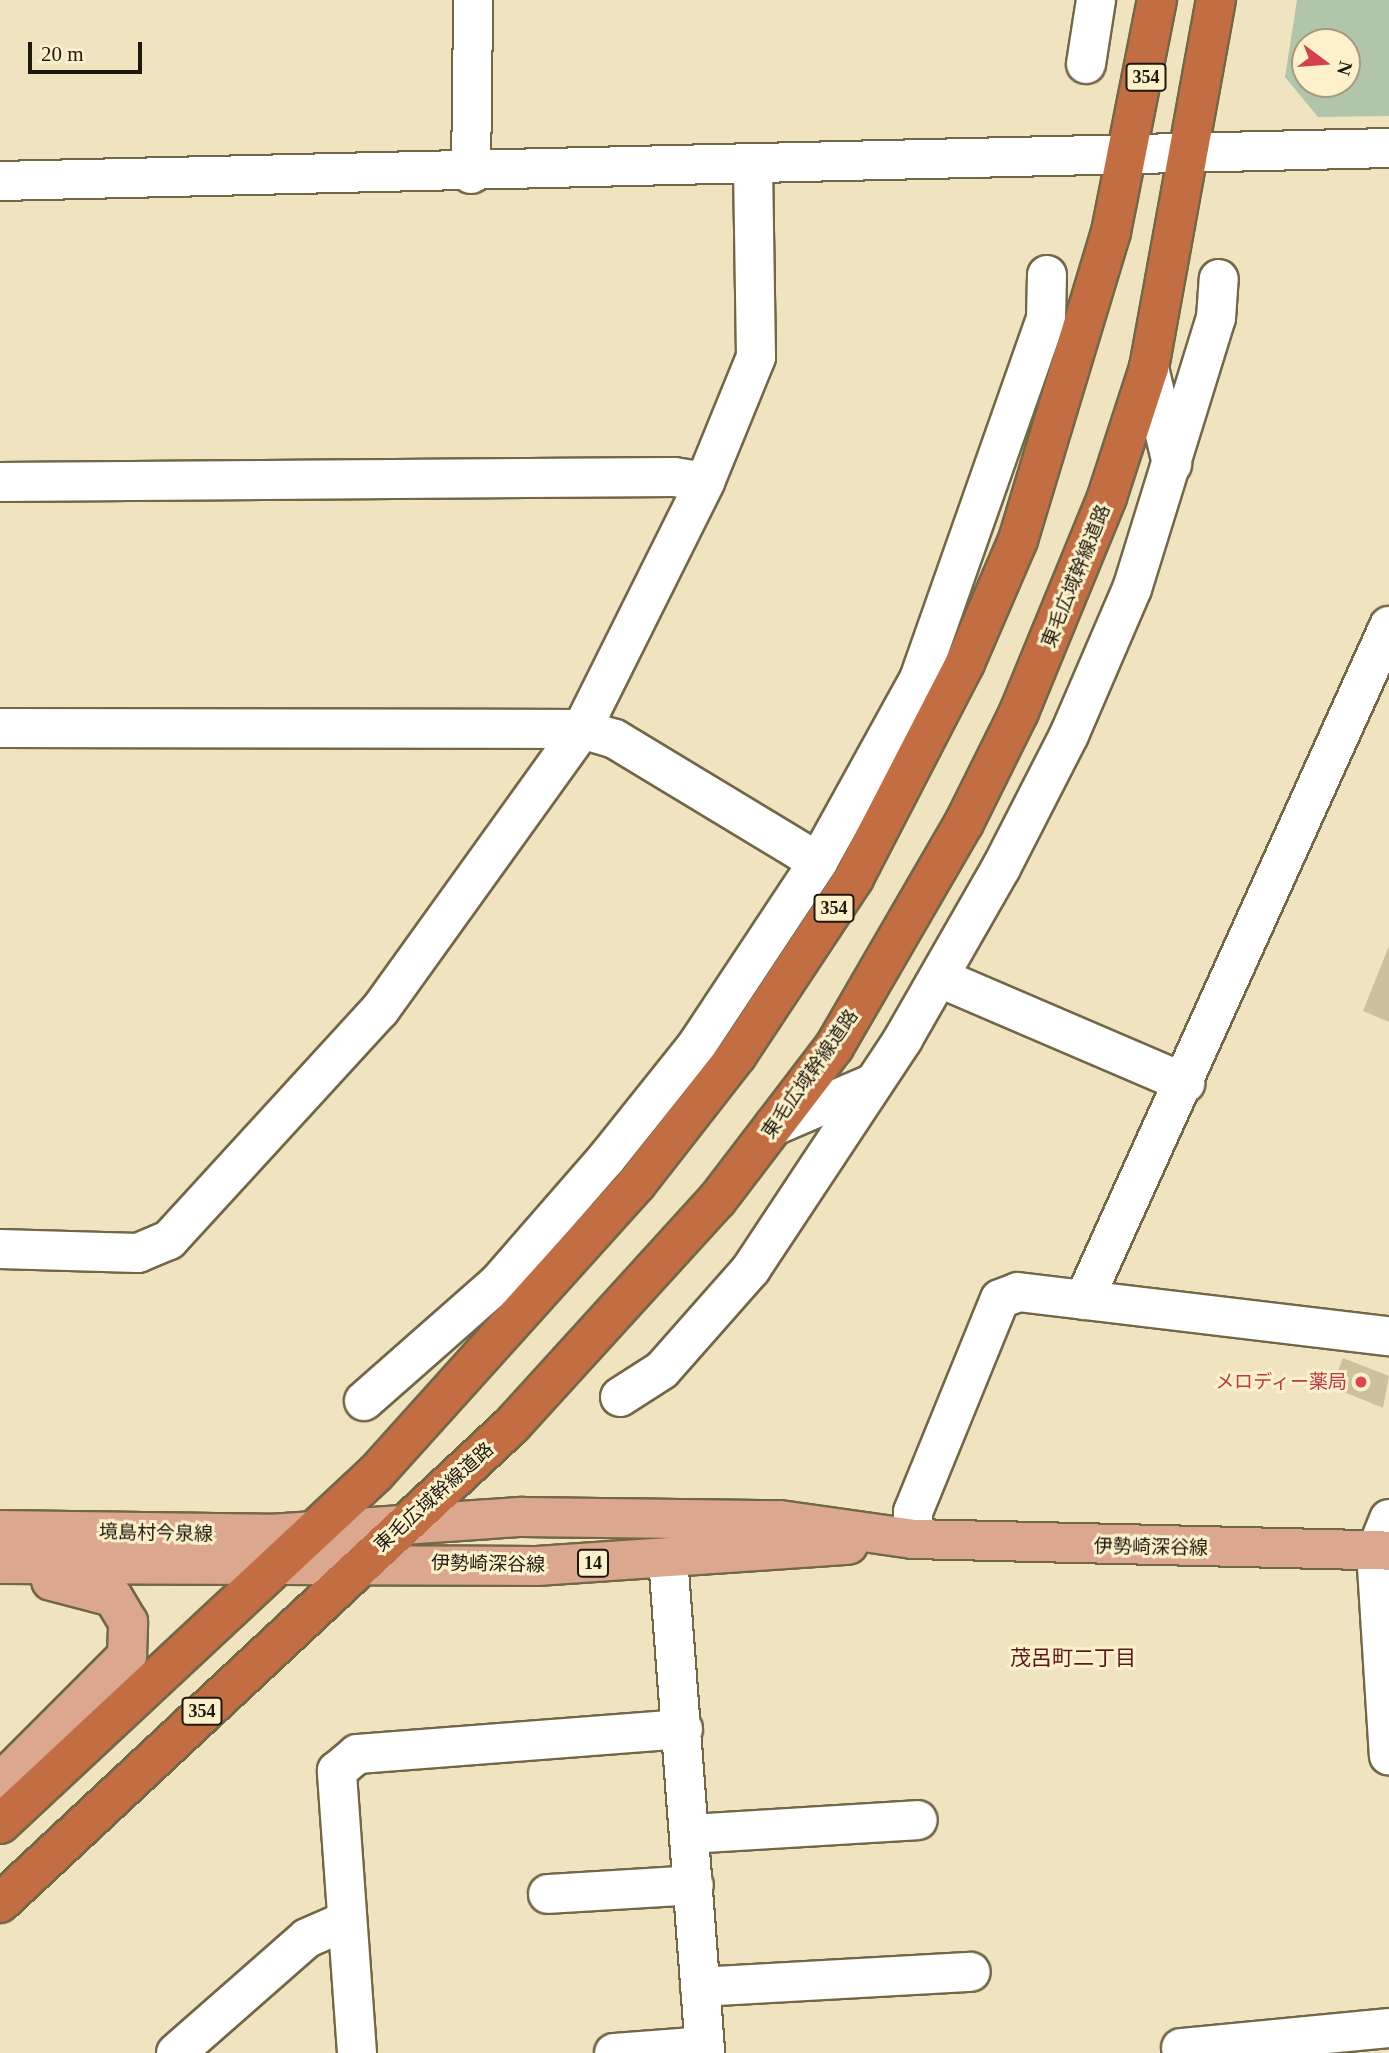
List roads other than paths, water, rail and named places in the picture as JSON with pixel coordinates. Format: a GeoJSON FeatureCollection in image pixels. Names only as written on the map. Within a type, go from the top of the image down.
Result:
{"type":"FeatureCollection","features":[{"type":"Feature","properties":{"kind":"highway","name":"354"},"geometry":{"type":"LineString","coordinates":[[0,1824],[272,1564],[376,1473],[487,1345],[636,1183],[737,1055],[853,878],[965,663],[1027,515],[1130,154],[1157,0]]}},
{"type":"Feature","properties":{"kind":"highway","name":"東毛広域幹線道路"},"geometry":{"type":"LineString","coordinates":[[0,1903],[362,1562],[408,1523],[602,1330],[775,1126],[895,949],[1007,737],[1074,585],[1149,368],[1194,151],[1216,0]]}},
{"type":"Feature","properties":{"kind":"main road","name":"伊勢崎深谷線"},"geometry":{"type":"LineString","coordinates":[[313,1530],[522,1517],[780,1520],[913,1539]]}},
{"type":"Feature","properties":{"kind":"main road","name":"境島村今泉線"},"geometry":{"type":"LineString","coordinates":[[0,1530],[313,1530]]}},
{"type":"Feature","properties":{"kind":"main road","name":"伊勢崎深谷線"},"geometry":{"type":"LineString","coordinates":[[272,1564],[362,1562],[537,1566],[913,1539],[1385,1541]]}},
{"type":"Feature","properties":{"kind":"main road","name":"境島村今泉線"},"geometry":{"type":"LineString","coordinates":[[0,1564],[272,1564]]}},
{"type":"Feature","properties":{"kind":"main road"},"geometry":{"type":"LineString","coordinates":[[0,1578],[102,1591],[120,1607],[131,1636],[119,1668],[0,1783]]}},
{"type":"Feature","properties":{"kind":"street"},"geometry":{"type":"LineString","coordinates":[[471,174],[473,0]]}},
{"type":"Feature","properties":{"kind":"street"},"geometry":{"type":"LineString","coordinates":[[1086,64],[1096,0]]}},
{"type":"Feature","properties":{"kind":"street"},"geometry":{"type":"LineString","coordinates":[[0,181],[471,174],[1194,151],[1389,148]]}},
{"type":"Feature","properties":{"kind":"street"},"geometry":{"type":"LineString","coordinates":[[0,1249],[138,1253],[169,1240],[380,1010],[582,729],[705,482],[756,357],[753,165]]}},
{"type":"Feature","properties":{"kind":"street"},"geometry":{"type":"LineString","coordinates":[[364,1401],[499,1282],[697,1045],[818,862],[919,679],[1046,319],[1047,275]]}},
{"type":"Feature","properties":{"kind":"street"},"geometry":{"type":"LineString","coordinates":[[620,1397],[643,1388],[662,1370],[751,1269],[940,978],[1069,735],[1132,589],[1216,318],[1219,279]]}},
{"type":"Feature","properties":{"kind":"street"},"geometry":{"type":"LineString","coordinates":[[1149,368],[1172,464]]}},
{"type":"Feature","properties":{"kind":"street"},"geometry":{"type":"LineString","coordinates":[[0,482],[674,477],[705,482]]}},
{"type":"Feature","properties":{"kind":"street"},"geometry":{"type":"LineString","coordinates":[[1084,1300],[1185,1083],[1389,626]]}},
{"type":"Feature","properties":{"kind":"street"},"geometry":{"type":"LineString","coordinates":[[919,679],[965,663]]}},
{"type":"Feature","properties":{"kind":"street"},"geometry":{"type":"LineString","coordinates":[[0,728],[582,729],[615,739],[818,862]]}},
{"type":"Feature","properties":{"kind":"street"},"geometry":{"type":"LineString","coordinates":[[940,978],[1185,1083]]}},
{"type":"Feature","properties":{"kind":"street"},"geometry":{"type":"LineString","coordinates":[[775,1126],[870,1084]]}},
{"type":"Feature","properties":{"kind":"street"},"geometry":{"type":"LineString","coordinates":[[487,1345],[499,1282]]}},
{"type":"Feature","properties":{"kind":"street"},"geometry":{"type":"LineString","coordinates":[[913,1539],[916,1502],[1000,1299],[1018,1292],[1389,1336]]}},
{"type":"Feature","properties":{"kind":"street"},"geometry":{"type":"LineString","coordinates":[[1385,1541],[1389,1756]]}},
{"type":"Feature","properties":{"kind":"street"},"geometry":{"type":"LineString","coordinates":[[614,2053],[704,2049],[683,1729],[668,1558]]}},
{"type":"Feature","properties":{"kind":"street"},"geometry":{"type":"LineString","coordinates":[[357,2053],[337,1771],[357,1754],[683,1729]]}},
{"type":"Feature","properties":{"kind":"street"},"geometry":{"type":"LineString","coordinates":[[690,1834],[918,1820]]}},
{"type":"Feature","properties":{"kind":"street"},"geometry":{"type":"LineString","coordinates":[[548,1894],[694,1885]]}},
{"type":"Feature","properties":{"kind":"street"},"geometry":{"type":"LineString","coordinates":[[176,2053],[307,1938],[346,1921]]}},
{"type":"Feature","properties":{"kind":"street"},"geometry":{"type":"LineString","coordinates":[[700,1987],[971,1972]]}},
{"type":"Feature","properties":{"kind":"street"},"geometry":{"type":"LineString","coordinates":[[1181,2048],[1389,2028]]}},
{"type":"Feature","properties":{"kind":"place","name":"メロディー薬局"},"geometry":{"type":"Point","coordinates":[1361,1382]}},
{"type":"Feature","properties":{"kind":"district","name":"茂呂町二丁目"},"geometry":{"type":"Point","coordinates":[1073,1658]}}]}
